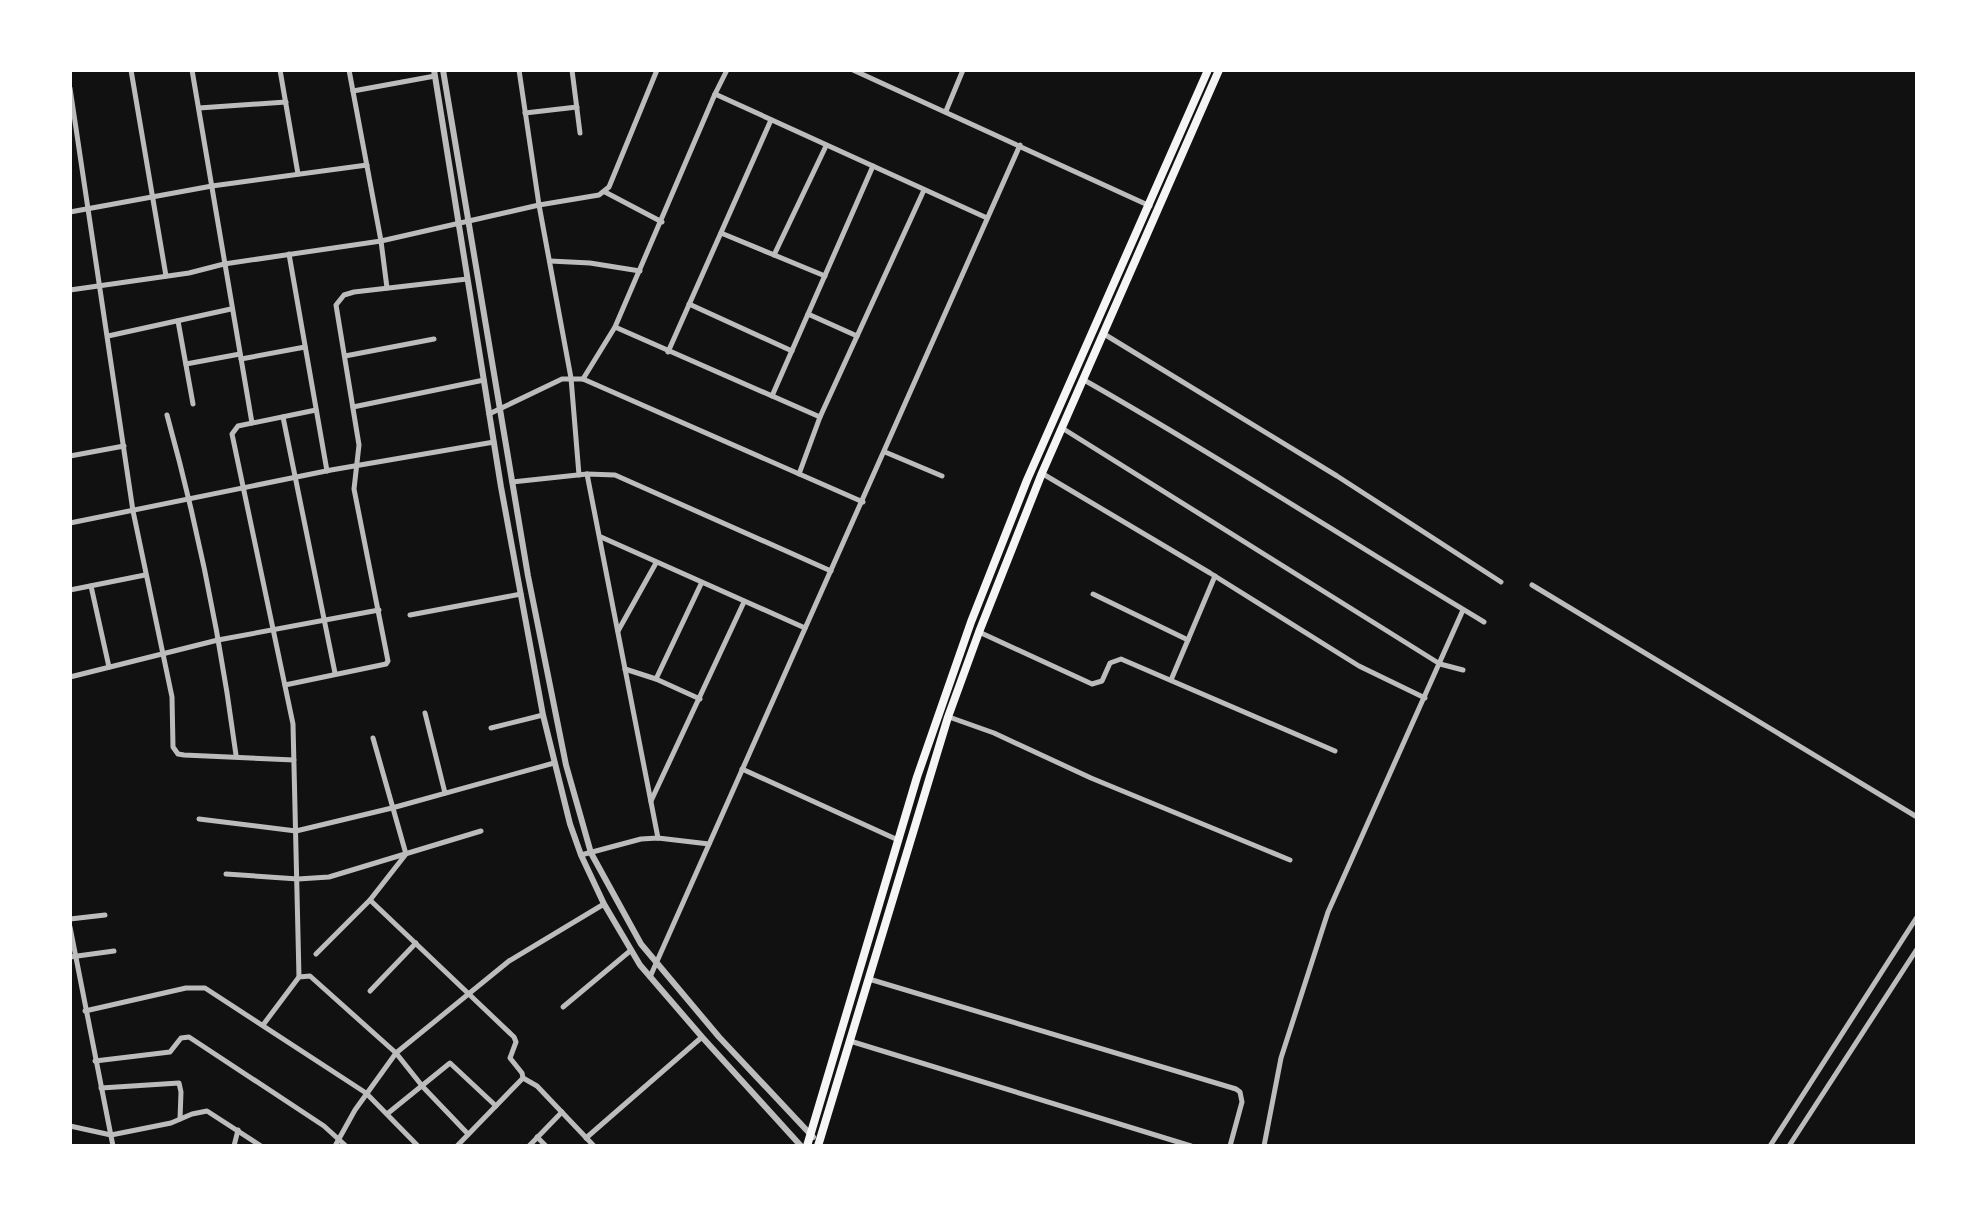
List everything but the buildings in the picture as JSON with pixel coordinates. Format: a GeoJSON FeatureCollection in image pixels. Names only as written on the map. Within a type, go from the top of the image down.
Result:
{"type":"FeatureCollection","features":[{"type":"Feature","properties":{"kind":"main road"},"geometry":{"type":"LineString","coordinates":[[819,1144],[948,717],[1042,473],[1103,334],[1208,70]]}},
{"type":"Feature","properties":{"kind":"main road"},"geometry":{"type":"LineString","coordinates":[[804,1146],[810,1135],[928,740],[1012,517],[1219,70]]}},
{"type":"Feature","properties":{"kind":"street"},"geometry":{"type":"LineString","coordinates":[[131,70],[166,276]]}},
{"type":"Feature","properties":{"kind":"street"},"geometry":{"type":"LineString","coordinates":[[192,70],[252,423]]}},
{"type":"Feature","properties":{"kind":"street"},"geometry":{"type":"LineString","coordinates":[[280,70],[298,174]]}},
{"type":"Feature","properties":{"kind":"street"},"geometry":{"type":"LineString","coordinates":[[349,70],[387,288]]}},
{"type":"Feature","properties":{"kind":"street"},"geometry":{"type":"LineString","coordinates":[[443,70],[528,576],[566,765],[591,853],[632,930],[656,961],[719,1037],[819,1144]]}},
{"type":"Feature","properties":{"kind":"street"},"geometry":{"type":"LineString","coordinates":[[519,70],[539,205],[571,378],[579,475]]}},
{"type":"Feature","properties":{"kind":"street"},"geometry":{"type":"LineString","coordinates":[[572,70],[580,133]]}},
{"type":"Feature","properties":{"kind":"street"},"geometry":{"type":"LineString","coordinates":[[605,192],[657,70]]}},
{"type":"Feature","properties":{"kind":"street"},"geometry":{"type":"LineString","coordinates":[[583,379],[615,327],[727,70]]}},
{"type":"Feature","properties":{"kind":"street"},"geometry":{"type":"LineString","coordinates":[[853,70],[1154,208]]}},
{"type":"Feature","properties":{"kind":"street"},"geometry":{"type":"LineString","coordinates":[[873,80],[878,70]]}},
{"type":"Feature","properties":{"kind":"street"},"geometry":{"type":"LineString","coordinates":[[946,111],[963,70]]}},
{"type":"Feature","properties":{"kind":"street"},"geometry":{"type":"LineString","coordinates":[[353,91],[434,73],[489,414],[543,715],[581,855],[630,951],[702,1037],[804,1146]]}},
{"type":"Feature","properties":{"kind":"street"},"geometry":{"type":"LineString","coordinates":[[70,88],[74,136],[89,208],[133,511],[173,706],[174,751],[184,755],[294,760]]}},
{"type":"Feature","properties":{"kind":"street"},"geometry":{"type":"LineString","coordinates":[[715,94],[987,218]]}},
{"type":"Feature","properties":{"kind":"street"},"geometry":{"type":"LineString","coordinates":[[199,108],[286,102]]}},
{"type":"Feature","properties":{"kind":"street"},"geometry":{"type":"LineString","coordinates":[[525,113],[577,107]]}},
{"type":"Feature","properties":{"kind":"street"},"geometry":{"type":"LineString","coordinates":[[668,352],[771,120]]}},
{"type":"Feature","properties":{"kind":"street"},"geometry":{"type":"LineString","coordinates":[[650,977],[1020,145]]}},
{"type":"Feature","properties":{"kind":"street"},"geometry":{"type":"LineString","coordinates":[[774,255],[826,146]]}},
{"type":"Feature","properties":{"kind":"street"},"geometry":{"type":"LineString","coordinates":[[70,212],[212,186],[367,165]]}},
{"type":"Feature","properties":{"kind":"street"},"geometry":{"type":"LineString","coordinates":[[772,396],[873,166]]}},
{"type":"Feature","properties":{"kind":"street"},"geometry":{"type":"LineString","coordinates":[[799,474],[820,417],[924,190]]}},
{"type":"Feature","properties":{"kind":"street"},"geometry":{"type":"LineString","coordinates":[[70,290],[381,241],[605,192],[662,222]]}},
{"type":"Feature","properties":{"kind":"street"},"geometry":{"type":"LineString","coordinates":[[721,233],[825,276]]}},
{"type":"Feature","properties":{"kind":"street"},"geometry":{"type":"LineString","coordinates":[[289,254],[327,471]]}},
{"type":"Feature","properties":{"kind":"street"},"geometry":{"type":"LineString","coordinates":[[549,261],[590,263],[640,271]]}},
{"type":"Feature","properties":{"kind":"street"},"geometry":{"type":"LineString","coordinates":[[285,685],[386,664],[388,661],[354,489],[359,445],[336,305],[339,299],[354,292],[467,279]]}},
{"type":"Feature","properties":{"kind":"street"},"geometry":{"type":"LineString","coordinates":[[689,304],[792,351]]}},
{"type":"Feature","properties":{"kind":"street"},"geometry":{"type":"LineString","coordinates":[[108,336],[231,309]]}},
{"type":"Feature","properties":{"kind":"street"},"geometry":{"type":"LineString","coordinates":[[808,314],[857,336]]}},
{"type":"Feature","properties":{"kind":"street"},"geometry":{"type":"LineString","coordinates":[[178,321],[193,404]]}},
{"type":"Feature","properties":{"kind":"street"},"geometry":{"type":"LineString","coordinates":[[615,327],[820,417]]}},
{"type":"Feature","properties":{"kind":"street"},"geometry":{"type":"LineString","coordinates":[[1103,334],[1337,476],[1501,582]]}},
{"type":"Feature","properties":{"kind":"street"},"geometry":{"type":"LineString","coordinates":[[345,356],[434,339]]}},
{"type":"Feature","properties":{"kind":"street"},"geometry":{"type":"LineString","coordinates":[[186,364],[305,347]]}},
{"type":"Feature","properties":{"kind":"street"},"geometry":{"type":"LineString","coordinates":[[353,407],[485,379]]}},
{"type":"Feature","properties":{"kind":"street"},"geometry":{"type":"LineString","coordinates":[[489,414],[562,379],[583,379],[863,502]]}},
{"type":"Feature","properties":{"kind":"street"},"geometry":{"type":"LineString","coordinates":[[1084,380],[1187,438],[1264,489],[1484,622]]}},
{"type":"Feature","properties":{"kind":"street"},"geometry":{"type":"LineString","coordinates":[[263,1025],[299,977],[293,724],[232,434],[238,426],[316,410]]}},
{"type":"Feature","properties":{"kind":"street"},"geometry":{"type":"LineString","coordinates":[[167,415],[190,500],[218,640],[236,755]]}},
{"type":"Feature","properties":{"kind":"street"},"geometry":{"type":"LineString","coordinates":[[283,417],[335,673]]}},
{"type":"Feature","properties":{"kind":"street"},"geometry":{"type":"LineString","coordinates":[[1062,428],[1440,664],[1463,670]]}},
{"type":"Feature","properties":{"kind":"street"},"geometry":{"type":"LineString","coordinates":[[70,523],[357,465],[494,442]]}},
{"type":"Feature","properties":{"kind":"street"},"geometry":{"type":"LineString","coordinates":[[70,456],[124,446]]}},
{"type":"Feature","properties":{"kind":"street"},"geometry":{"type":"LineString","coordinates":[[885,452],[942,476]]}},
{"type":"Feature","properties":{"kind":"street"},"geometry":{"type":"LineString","coordinates":[[512,482],[605,473],[623,478],[831,571]]}},
{"type":"Feature","properties":{"kind":"street"},"geometry":{"type":"LineString","coordinates":[[1042,473],[1359,666],[1425,698]]}},
{"type":"Feature","properties":{"kind":"street"},"geometry":{"type":"LineString","coordinates":[[587,474],[658,838]]}},
{"type":"Feature","properties":{"kind":"street"},"geometry":{"type":"LineString","coordinates":[[600,537],[805,628]]}},
{"type":"Feature","properties":{"kind":"street"},"geometry":{"type":"LineString","coordinates":[[618,631],[656,563]]}},
{"type":"Feature","properties":{"kind":"street"},"geometry":{"type":"LineString","coordinates":[[70,590],[145,575]]}},
{"type":"Feature","properties":{"kind":"street"},"geometry":{"type":"LineString","coordinates":[[1171,680],[1215,576]]}},
{"type":"Feature","properties":{"kind":"street"},"geometry":{"type":"LineString","coordinates":[[656,679],[701,584]]}},
{"type":"Feature","properties":{"kind":"street"},"geometry":{"type":"LineString","coordinates":[[1532,585],[1917,817]]}},
{"type":"Feature","properties":{"kind":"street"},"geometry":{"type":"LineString","coordinates":[[91,586],[109,667]]}},
{"type":"Feature","properties":{"kind":"street"},"geometry":{"type":"LineString","coordinates":[[410,615],[521,594]]}},
{"type":"Feature","properties":{"kind":"street"},"geometry":{"type":"LineString","coordinates":[[1093,594],[1188,640]]}},
{"type":"Feature","properties":{"kind":"street"},"geometry":{"type":"LineString","coordinates":[[651,801],[744,602]]}},
{"type":"Feature","properties":{"kind":"street"},"geometry":{"type":"LineString","coordinates":[[70,677],[218,640],[379,610]]}},
{"type":"Feature","properties":{"kind":"street"},"geometry":{"type":"LineString","coordinates":[[1264,1146],[1281,1058],[1315,946],[1334,896],[1463,610]]}},
{"type":"Feature","properties":{"kind":"street"},"geometry":{"type":"LineString","coordinates":[[979,632],[1092,684],[1102,681],[1110,663],[1121,659],[1335,751]]}},
{"type":"Feature","properties":{"kind":"street"},"geometry":{"type":"LineString","coordinates":[[625,669],[700,699]]}},
{"type":"Feature","properties":{"kind":"street"},"geometry":{"type":"LineString","coordinates":[[425,713],[445,793]]}},
{"type":"Feature","properties":{"kind":"street"},"geometry":{"type":"LineString","coordinates":[[491,728],[543,715]]}},
{"type":"Feature","properties":{"kind":"street"},"geometry":{"type":"LineString","coordinates":[[948,717],[994,733],[1103,783],[1290,860]]}},
{"type":"Feature","properties":{"kind":"street"},"geometry":{"type":"LineString","coordinates":[[373,738],[406,854]]}},
{"type":"Feature","properties":{"kind":"street"},"geometry":{"type":"LineString","coordinates":[[199,819],[296,831],[554,763]]}},
{"type":"Feature","properties":{"kind":"street"},"geometry":{"type":"LineString","coordinates":[[742,769],[898,840]]}},
{"type":"Feature","properties":{"kind":"street"},"geometry":{"type":"LineString","coordinates":[[226,874],[298,879],[329,877],[481,831]]}},
{"type":"Feature","properties":{"kind":"street"},"geometry":{"type":"LineString","coordinates":[[581,855],[641,839],[709,844]]}},
{"type":"Feature","properties":{"kind":"street"},"geometry":{"type":"LineString","coordinates":[[316,954],[370,900],[406,854]]}},
{"type":"Feature","properties":{"kind":"street"},"geometry":{"type":"LineString","coordinates":[[370,900],[514,1037],[516,1042],[510,1058],[523,1078],[537,1086],[594,1146]]}},
{"type":"Feature","properties":{"kind":"street"},"geometry":{"type":"LineString","coordinates":[[335,1146],[366,1093],[396,1053],[530,947],[604,904]]}},
{"type":"Feature","properties":{"kind":"street"},"geometry":{"type":"LineString","coordinates":[[70,919],[105,915]]}},
{"type":"Feature","properties":{"kind":"street"},"geometry":{"type":"LineString","coordinates":[[1770,1146],[1917,917]]}},
{"type":"Feature","properties":{"kind":"street"},"geometry":{"type":"LineString","coordinates":[[70,927],[72,957],[113,1146]]}},
{"type":"Feature","properties":{"kind":"street"},"geometry":{"type":"LineString","coordinates":[[370,991],[416,943]]}},
{"type":"Feature","properties":{"kind":"street"},"geometry":{"type":"LineString","coordinates":[[1789,1146],[1917,949]]}},
{"type":"Feature","properties":{"kind":"street"},"geometry":{"type":"LineString","coordinates":[[72,957],[114,951]]}},
{"type":"Feature","properties":{"kind":"street"},"geometry":{"type":"LineString","coordinates":[[563,1007],[630,951]]}},
{"type":"Feature","properties":{"kind":"street"},"geometry":{"type":"LineString","coordinates":[[299,977],[310,976],[320,983],[396,1053],[423,1087],[468,1134]]}},
{"type":"Feature","properties":{"kind":"street"},"geometry":{"type":"LineString","coordinates":[[869,979],[1236,1089],[1242,1102],[1230,1146]]}},
{"type":"Feature","properties":{"kind":"street"},"geometry":{"type":"LineString","coordinates":[[85,1011],[196,986],[217,995],[366,1093],[418,1146]]}},
{"type":"Feature","properties":{"kind":"street"},"geometry":{"type":"LineString","coordinates":[[95,1061],[170,1052],[181,1038],[189,1037],[229,1061],[346,1146]]}},
{"type":"Feature","properties":{"kind":"street"},"geometry":{"type":"LineString","coordinates":[[586,1138],[702,1037]]}},
{"type":"Feature","properties":{"kind":"street"},"geometry":{"type":"LineString","coordinates":[[850,1041],[1191,1146]]}},
{"type":"Feature","properties":{"kind":"street"},"geometry":{"type":"LineString","coordinates":[[387,1114],[450,1063],[496,1106]]}},
{"type":"Feature","properties":{"kind":"street"},"geometry":{"type":"LineString","coordinates":[[457,1146],[523,1078]]}},
{"type":"Feature","properties":{"kind":"street"},"geometry":{"type":"LineString","coordinates":[[101,1088],[179,1083],[180,1119]]}},
{"type":"Feature","properties":{"kind":"street"},"geometry":{"type":"LineString","coordinates":[[70,1126],[111,1135],[207,1111],[261,1146]]}},
{"type":"Feature","properties":{"kind":"street"},"geometry":{"type":"LineString","coordinates":[[529,1146],[562,1112]]}},
{"type":"Feature","properties":{"kind":"street"},"geometry":{"type":"LineString","coordinates":[[234,1146],[238,1130]]}},
{"type":"Feature","properties":{"kind":"street"},"geometry":{"type":"LineString","coordinates":[[537,1137],[546,1146]]}}]}
